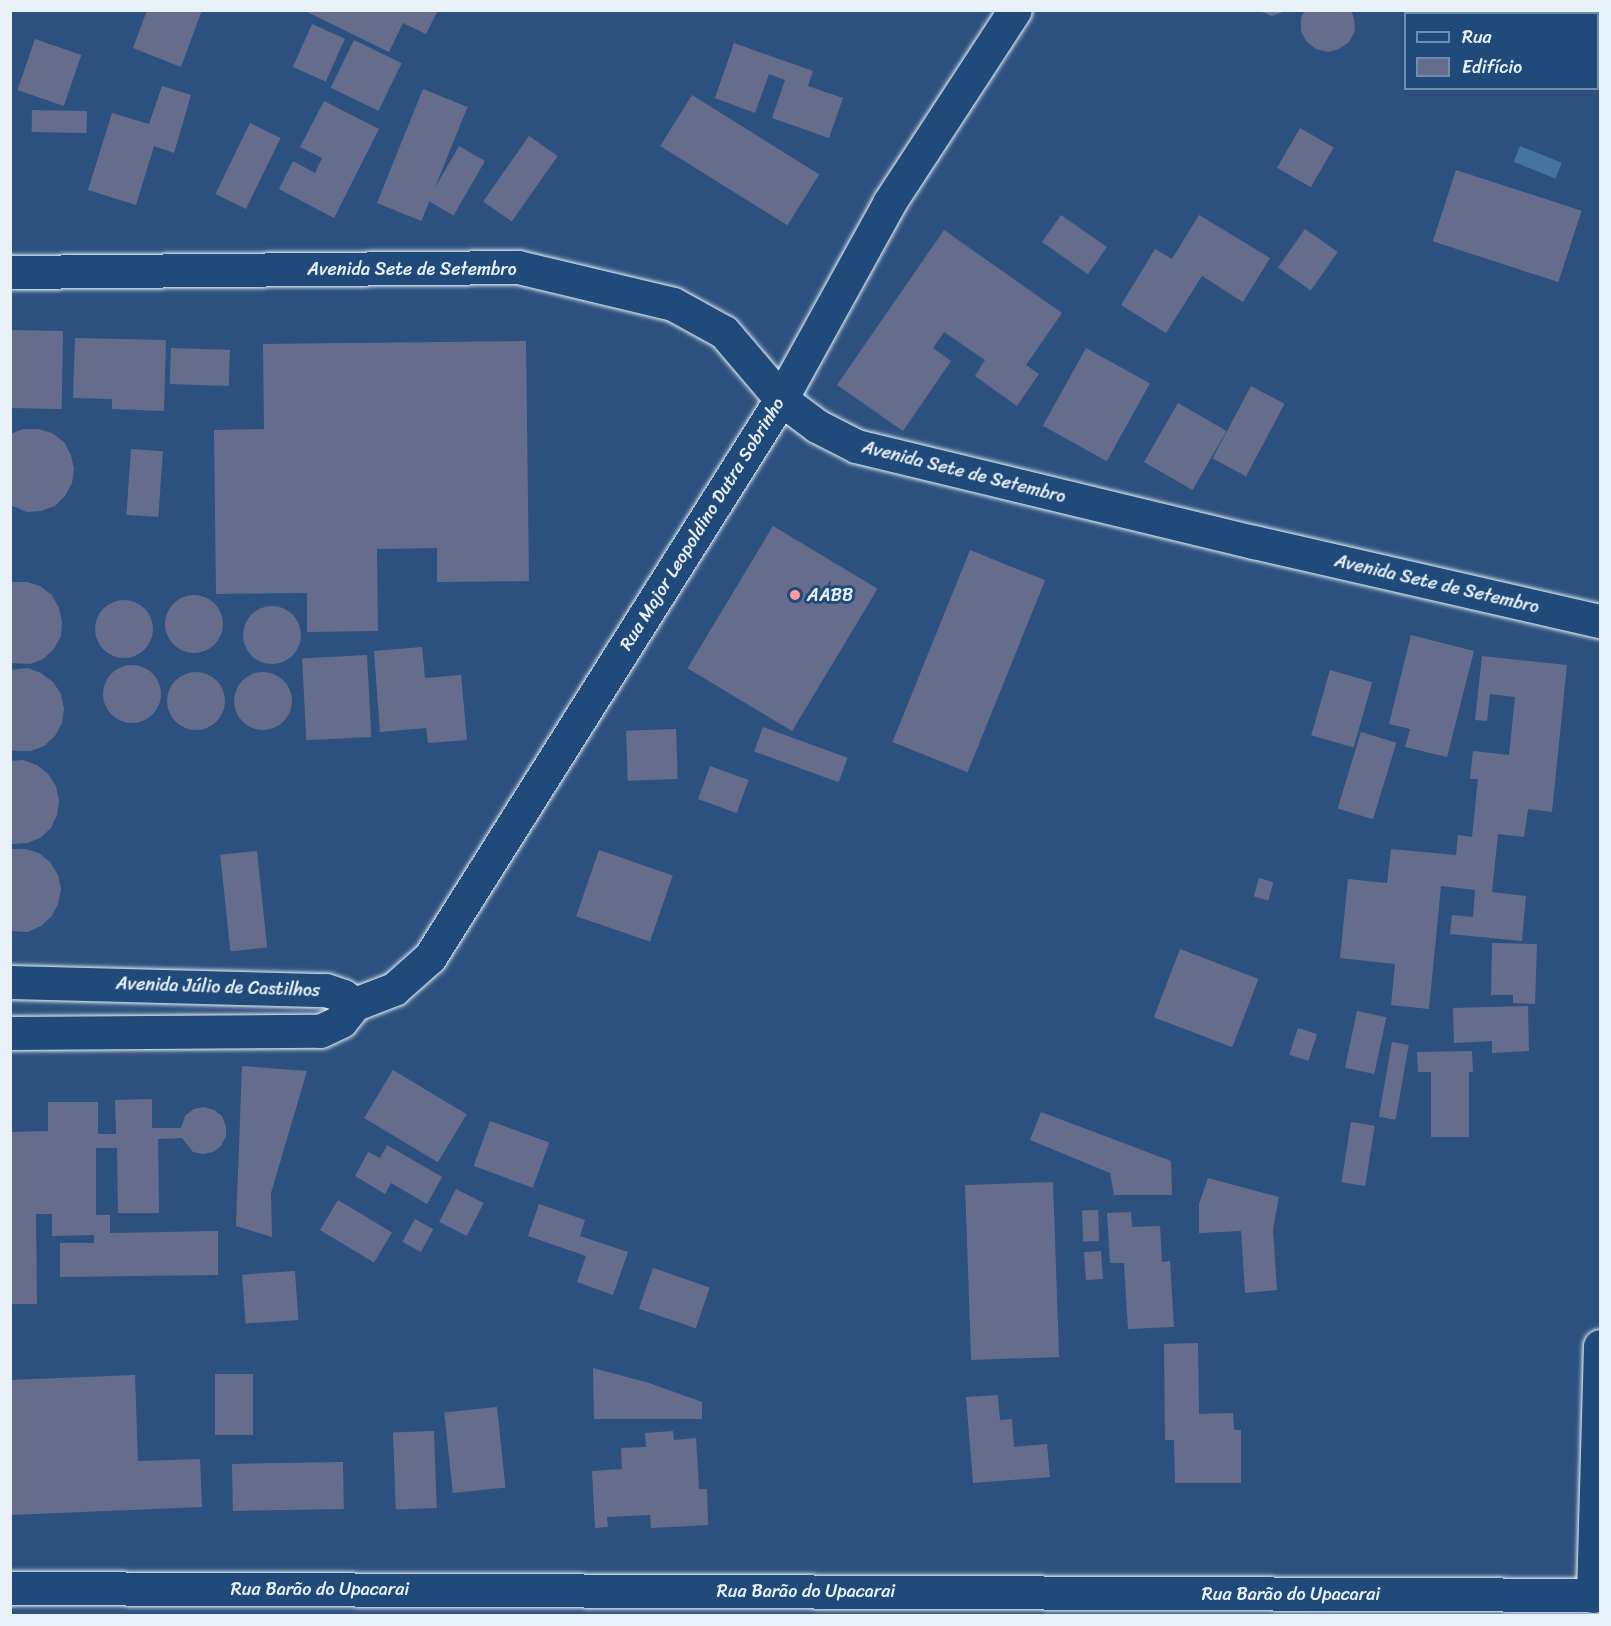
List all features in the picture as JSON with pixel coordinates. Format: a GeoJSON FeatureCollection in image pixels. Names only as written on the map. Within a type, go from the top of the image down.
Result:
{"type":"FeatureCollection","features":[{"type":"Feature","properties":{"kind":"street","name":"Rua Major Leopoldino Dutra Sobrinho"},"geometry":{"type":"LineString","coordinates":[[354,1004],[394,989],[430,957],[781,399],[889,203],[1015,10]]}},
{"type":"Feature","properties":{"kind":"street","name":"Avenida Sete de Setembro"},"geometry":{"type":"LineString","coordinates":[[10,272],[518,267],[673,304],[724,332],[781,399],[817,426],[856,446],[1254,542],[1600,621]]}},
{"type":"Feature","properties":{"kind":"street","name":"Avenida Júlio de Castilhos"},"geometry":{"type":"LineString","coordinates":[[10,982],[326,990],[343,996],[354,1004],[341,1021],[320,1031],[10,1033]]}},
{"type":"Feature","properties":{"kind":"street"},"geometry":{"type":"LineString","coordinates":[[1597,1596],[1600,1346]]}},
{"type":"Feature","properties":{"kind":"street","name":"Rua Barão do Upacarai"},"geometry":{"type":"LineString","coordinates":[[10,1588],[568,1602],[1597,1596]]}},
{"type":"Feature","properties":{"kind":"water"},"geometry":{"type":"Polygon","coordinates":[[[1520,146],[1562,163],[1555,179],[1514,162],[1520,146]]]}},
{"type":"Feature","properties":{"kind":"building"},"geometry":{"type":"Polygon","coordinates":[[[147,10],[202,10],[181,67],[133,48],[147,10]]]}},
{"type":"Feature","properties":{"kind":"building"},"geometry":{"type":"Polygon","coordinates":[[[303,10],[438,10],[426,34],[403,23],[389,52],[303,10]]]}},
{"type":"Feature","properties":{"kind":"building"},"geometry":{"type":"Polygon","coordinates":[[[1257,10],[1288,10],[1272,16],[1257,10]]]}},
{"type":"Feature","properties":{"kind":"building"},"geometry":{"type":"Polygon","coordinates":[[[1305,10],[1351,10],[1355,31],[1349,42],[1339,49],[1328,52],[1316,49],[1306,41],[1301,31],[1301,18],[1305,10]]]}},
{"type":"Feature","properties":{"kind":"building"},"geometry":{"type":"Polygon","coordinates":[[[312,24],[345,39],[326,82],[293,67],[312,24]]]}},
{"type":"Feature","properties":{"kind":"building"},"geometry":{"type":"Polygon","coordinates":[[[35,39],[81,55],[64,106],[17,90],[35,39]]]}},
{"type":"Feature","properties":{"kind":"building"},"geometry":{"type":"Polygon","coordinates":[[[354,40],[402,63],[378,111],[331,88],[354,40]]]}},
{"type":"Feature","properties":{"kind":"building"},"geometry":{"type":"Polygon","coordinates":[[[734,43],[813,71],[808,86],[843,98],[829,138],[772,118],[785,80],[769,74],[755,113],[715,98],[734,43]]]}},
{"type":"Feature","properties":{"kind":"building"},"geometry":{"type":"Polygon","coordinates":[[[162,86],[191,95],[174,153],[154,146],[136,205],[88,190],[112,113],[149,124],[162,86]]]}},
{"type":"Feature","properties":{"kind":"building"},"geometry":{"type":"Polygon","coordinates":[[[423,89],[468,107],[421,221],[377,203],[423,89]]]}},
{"type":"Feature","properties":{"kind":"building"},"geometry":{"type":"Polygon","coordinates":[[[692,95],[819,174],[787,225],[660,146],[692,95]]]}},
{"type":"Feature","properties":{"kind":"building"},"geometry":{"type":"Polygon","coordinates":[[[324,101],[379,129],[334,218],[279,189],[293,161],[315,173],[322,158],[300,147],[324,101]]]}},
{"type":"Feature","properties":{"kind":"building"},"geometry":{"type":"Polygon","coordinates":[[[32,110],[87,111],[87,133],[32,132],[32,110]]]}},
{"type":"Feature","properties":{"kind":"building"},"geometry":{"type":"Polygon","coordinates":[[[250,123],[281,138],[246,209],[215,194],[250,123]]]}},
{"type":"Feature","properties":{"kind":"building"},"geometry":{"type":"Polygon","coordinates":[[[1300,128],[1334,148],[1311,187],[1277,168],[1300,128]]]}},
{"type":"Feature","properties":{"kind":"building"},"geometry":{"type":"Polygon","coordinates":[[[529,136],[558,156],[512,222],[483,202],[529,136]]]}},
{"type":"Feature","properties":{"kind":"building"},"geometry":{"type":"Polygon","coordinates":[[[459,146],[485,161],[453,216],[428,201],[459,146]]]}},
{"type":"Feature","properties":{"kind":"building"},"geometry":{"type":"Polygon","coordinates":[[[1456,170],[1582,211],[1558,282],[1433,241],[1456,170]]]}},
{"type":"Feature","properties":{"kind":"building"},"geometry":{"type":"Polygon","coordinates":[[[1061,215],[1107,247],[1088,274],[1042,242],[1061,215]]]}},
{"type":"Feature","properties":{"kind":"building"},"geometry":{"type":"Polygon","coordinates":[[[1199,215],[1270,258],[1243,302],[1202,276],[1166,333],[1121,305],[1155,249],[1172,259],[1199,215]]]}},
{"type":"Feature","properties":{"kind":"building"},"geometry":{"type":"Polygon","coordinates":[[[1305,229],[1338,252],[1311,290],[1278,268],[1305,229]]]}},
{"type":"Feature","properties":{"kind":"building"},"geometry":{"type":"Polygon","coordinates":[[[944,230],[1062,313],[1026,365],[1039,374],[1017,406],[975,376],[985,360],[944,332],[933,348],[951,361],[903,431],[837,385],[944,230]]]}},
{"type":"Feature","properties":{"kind":"building"},"geometry":{"type":"Polygon","coordinates":[[[10,330],[63,331],[62,409],[10,408],[10,330]]]}},
{"type":"Feature","properties":{"kind":"building"},"geometry":{"type":"Polygon","coordinates":[[[75,338],[166,340],[164,411],[112,409],[112,399],[73,398],[75,338]]]}},
{"type":"Feature","properties":{"kind":"building"},"geometry":{"type":"Polygon","coordinates":[[[526,341],[529,581],[437,582],[437,548],[377,549],[378,631],[307,632],[307,593],[216,594],[214,430],[264,429],[263,344],[526,341]]]}},
{"type":"Feature","properties":{"kind":"building"},"geometry":{"type":"Polygon","coordinates":[[[171,348],[230,350],[229,386],[170,384],[171,348]]]}},
{"type":"Feature","properties":{"kind":"building"},"geometry":{"type":"Polygon","coordinates":[[[1086,348],[1150,383],[1107,461],[1043,426],[1086,348]]]}},
{"type":"Feature","properties":{"kind":"building"},"geometry":{"type":"Polygon","coordinates":[[[1251,386],[1285,404],[1246,476],[1213,458],[1251,386]]]}},
{"type":"Feature","properties":{"kind":"building"},"geometry":{"type":"Polygon","coordinates":[[[1178,403],[1226,431],[1192,490],[1144,462],[1178,403]]]}},
{"type":"Feature","properties":{"kind":"building"},"geometry":{"type":"Polygon","coordinates":[[[24,429],[38,429],[52,433],[64,442],[71,455],[74,469],[72,483],[65,496],[55,506],[41,511],[27,512],[10,505],[10,434],[24,429]]]}},
{"type":"Feature","properties":{"kind":"building"},"geometry":{"type":"Polygon","coordinates":[[[131,449],[163,451],[158,517],[126,515],[131,449]]]}},
{"type":"Feature","properties":{"kind":"building"},"geometry":{"type":"Polygon","coordinates":[[[773,526],[878,589],[792,731],[688,668],[773,526]]]}},
{"type":"Feature","properties":{"kind":"building"},"geometry":{"type":"Polygon","coordinates":[[[970,550],[1045,580],[968,772],[892,742],[970,550]]]}},
{"type":"Feature","properties":{"kind":"building"},"geometry":{"type":"Polygon","coordinates":[[[10,582],[27,582],[40,586],[52,595],[59,608],[62,622],[61,636],[54,649],[43,659],[30,664],[10,663],[10,582]]]}},
{"type":"Feature","properties":{"kind":"building"},"geometry":{"type":"Polygon","coordinates":[[[194,595],[205,597],[218,608],[223,624],[221,635],[210,648],[194,653],[183,651],[170,640],[165,624],[167,613],[178,600],[194,595]]]}},
{"type":"Feature","properties":{"kind":"building"},"geometry":{"type":"Polygon","coordinates":[[[124,600],[135,602],[148,613],[153,629],[151,640],[140,653],[124,658],[113,656],[100,645],[95,629],[97,618],[108,605],[124,600]]]}},
{"type":"Feature","properties":{"kind":"building"},"geometry":{"type":"Polygon","coordinates":[[[272,606],[283,608],[296,619],[301,635],[299,646],[288,659],[272,664],[261,662],[248,651],[243,635],[245,624],[256,611],[272,606]]]}},
{"type":"Feature","properties":{"kind":"building"},"geometry":{"type":"Polygon","coordinates":[[[1411,635],[1474,651],[1447,757],[1405,747],[1410,729],[1389,724],[1411,635]]]}},
{"type":"Feature","properties":{"kind":"building"},"geometry":{"type":"Polygon","coordinates":[[[422,647],[425,678],[461,675],[467,740],[428,743],[426,728],[380,732],[374,651],[422,647]]]}},
{"type":"Feature","properties":{"kind":"building"},"geometry":{"type":"Polygon","coordinates":[[[367,655],[371,737],[306,740],[302,658],[367,655]]]}},
{"type":"Feature","properties":{"kind":"building"},"geometry":{"type":"Polygon","coordinates":[[[1482,656],[1567,665],[1552,812],[1528,809],[1524,837],[1498,834],[1492,892],[1526,896],[1522,941],[1450,934],[1452,915],[1473,917],[1475,890],[1441,886],[1429,1009],[1391,1005],[1395,964],[1340,958],[1348,879],[1387,883],[1391,849],[1456,855],[1458,835],[1472,837],[1478,779],[1470,779],[1473,751],[1509,755],[1515,697],[1490,694],[1487,721],[1475,720],[1482,656]]]}},
{"type":"Feature","properties":{"kind":"building"},"geometry":{"type":"Polygon","coordinates":[[[132,665],[143,667],[156,678],[161,694],[159,705],[148,718],[132,723],[121,721],[108,710],[103,694],[105,683],[116,670],[132,665]]]}},
{"type":"Feature","properties":{"kind":"building"},"geometry":{"type":"Polygon","coordinates":[[[28,668],[41,673],[53,682],[61,694],[64,709],[62,723],[55,736],[44,746],[31,751],[10,750],[10,670],[28,668]]]}},
{"type":"Feature","properties":{"kind":"building"},"geometry":{"type":"Polygon","coordinates":[[[1330,670],[1372,682],[1354,747],[1311,735],[1330,670]]]}},
{"type":"Feature","properties":{"kind":"building"},"geometry":{"type":"Polygon","coordinates":[[[196,672],[207,674],[220,685],[225,701],[223,712],[212,725],[196,730],[185,728],[172,717],[167,701],[169,690],[180,677],[196,672]]]}},
{"type":"Feature","properties":{"kind":"building"},"geometry":{"type":"Polygon","coordinates":[[[263,672],[274,674],[287,685],[292,701],[290,712],[279,725],[263,730],[252,728],[239,717],[234,701],[236,690],[247,677],[263,672]]]}},
{"type":"Feature","properties":{"kind":"building"},"geometry":{"type":"Polygon","coordinates":[[[763,727],[848,758],[839,782],[754,751],[763,727]]]}},
{"type":"Feature","properties":{"kind":"building"},"geometry":{"type":"Polygon","coordinates":[[[676,729],[678,779],[628,781],[626,731],[676,729]]]}},
{"type":"Feature","properties":{"kind":"building"},"geometry":{"type":"Polygon","coordinates":[[[1361,732],[1396,743],[1373,819],[1338,809],[1361,732]]]}},
{"type":"Feature","properties":{"kind":"building"},"geometry":{"type":"Polygon","coordinates":[[[23,760],[37,765],[48,774],[56,786],[59,801],[57,815],[51,828],[40,838],[27,843],[11,844],[10,761],[23,760]]]}},
{"type":"Feature","properties":{"kind":"building"},"geometry":{"type":"Polygon","coordinates":[[[710,766],[749,780],[737,813],[698,799],[710,766]]]}},
{"type":"Feature","properties":{"kind":"building"},"geometry":{"type":"Polygon","coordinates":[[[10,849],[25,849],[39,853],[50,862],[58,875],[61,889],[58,904],[52,916],[41,926],[28,932],[10,931],[10,849]]]}},
{"type":"Feature","properties":{"kind":"building"},"geometry":{"type":"Polygon","coordinates":[[[599,850],[673,875],[650,942],[576,916],[599,850]]]}},
{"type":"Feature","properties":{"kind":"building"},"geometry":{"type":"Polygon","coordinates":[[[257,851],[267,947],[230,951],[220,855],[257,851]]]}},
{"type":"Feature","properties":{"kind":"building"},"geometry":{"type":"Polygon","coordinates":[[[1259,878],[1273,882],[1268,900],[1254,896],[1259,878]]]}},
{"type":"Feature","properties":{"kind":"building"},"geometry":{"type":"Polygon","coordinates":[[[1492,943],[1537,944],[1535,1004],[1513,1003],[1513,995],[1491,995],[1492,943]]]}},
{"type":"Feature","properties":{"kind":"building"},"geometry":{"type":"Polygon","coordinates":[[[1180,949],[1258,979],[1232,1047],[1154,1017],[1180,949]]]}},
{"type":"Feature","properties":{"kind":"building"},"geometry":{"type":"Polygon","coordinates":[[[1528,1006],[1529,1051],[1492,1053],[1492,1041],[1454,1043],[1453,1008],[1528,1006]]]}},
{"type":"Feature","properties":{"kind":"building"},"geometry":{"type":"Polygon","coordinates":[[[1357,1011],[1386,1017],[1374,1074],[1345,1068],[1357,1011]]]}},
{"type":"Feature","properties":{"kind":"building"},"geometry":{"type":"Polygon","coordinates":[[[1298,1028],[1317,1034],[1308,1061],[1289,1055],[1298,1028]]]}},
{"type":"Feature","properties":{"kind":"building"},"geometry":{"type":"Polygon","coordinates":[[[1392,1042],[1409,1045],[1396,1120],[1379,1117],[1392,1042]]]}},
{"type":"Feature","properties":{"kind":"building"},"geometry":{"type":"Polygon","coordinates":[[[1472,1051],[1473,1072],[1469,1072],[1469,1137],[1431,1137],[1431,1072],[1418,1072],[1417,1052],[1472,1051]]]}},
{"type":"Feature","properties":{"kind":"building"},"geometry":{"type":"Polygon","coordinates":[[[242,1066],[307,1071],[271,1193],[272,1237],[236,1226],[242,1066]]]}},
{"type":"Feature","properties":{"kind":"building"},"geometry":{"type":"Polygon","coordinates":[[[393,1070],[467,1114],[438,1162],[364,1118],[393,1070]]]}},
{"type":"Feature","properties":{"kind":"building"},"geometry":{"type":"Polygon","coordinates":[[[152,1099],[152,1128],[181,1128],[185,1116],[194,1109],[204,1107],[222,1116],[226,1126],[226,1136],[221,1146],[213,1152],[203,1154],[193,1152],[182,1138],[158,1139],[159,1213],[118,1213],[117,1148],[96,1148],[96,1215],[110,1215],[110,1233],[218,1231],[218,1275],[60,1277],[60,1243],[94,1243],[94,1235],[52,1236],[52,1214],[36,1214],[37,1304],[10,1304],[10,1132],[48,1131],[48,1102],[98,1102],[98,1134],[116,1134],[115,1100],[152,1099]]]}},
{"type":"Feature","properties":{"kind":"building"},"geometry":{"type":"Polygon","coordinates":[[[1041,1112],[1171,1161],[1172,1195],[1114,1195],[1110,1173],[1030,1140],[1041,1112]]]}},
{"type":"Feature","properties":{"kind":"building"},"geometry":{"type":"Polygon","coordinates":[[[490,1121],[549,1143],[533,1188],[474,1166],[490,1121]]]}},
{"type":"Feature","properties":{"kind":"building"},"geometry":{"type":"Polygon","coordinates":[[[1351,1122],[1375,1126],[1365,1186],[1341,1182],[1351,1122]]]}},
{"type":"Feature","properties":{"kind":"building"},"geometry":{"type":"Polygon","coordinates":[[[387,1145],[442,1177],[427,1204],[391,1183],[385,1194],[355,1176],[368,1152],[380,1158],[387,1145]]]}},
{"type":"Feature","properties":{"kind":"building"},"geometry":{"type":"Polygon","coordinates":[[[1208,1178],[1279,1197],[1273,1229],[1277,1290],[1245,1293],[1241,1231],[1199,1233],[1199,1204],[1208,1178]]]}},
{"type":"Feature","properties":{"kind":"building"},"geometry":{"type":"Polygon","coordinates":[[[1053,1182],[1059,1357],[971,1360],[965,1185],[1053,1182]]]}},
{"type":"Feature","properties":{"kind":"building"},"geometry":{"type":"Polygon","coordinates":[[[456,1189],[484,1203],[467,1236],[439,1222],[456,1189]]]}},
{"type":"Feature","properties":{"kind":"building"},"geometry":{"type":"Polygon","coordinates":[[[338,1200],[392,1232],[374,1262],[320,1230],[338,1200]]]}},
{"type":"Feature","properties":{"kind":"building"},"geometry":{"type":"Polygon","coordinates":[[[539,1204],[585,1220],[580,1236],[628,1252],[613,1295],[577,1282],[586,1256],[528,1236],[539,1204]]]}},
{"type":"Feature","properties":{"kind":"building"},"geometry":{"type":"Polygon","coordinates":[[[1098,1210],[1099,1241],[1083,1242],[1082,1211],[1098,1210]]]}},
{"type":"Feature","properties":{"kind":"building"},"geometry":{"type":"Polygon","coordinates":[[[1131,1212],[1132,1227],[1160,1226],[1162,1262],[1170,1261],[1174,1327],[1128,1329],[1124,1263],[1110,1263],[1107,1213],[1131,1212]]]}},
{"type":"Feature","properties":{"kind":"building"},"geometry":{"type":"Polygon","coordinates":[[[415,1219],[433,1229],[421,1252],[402,1242],[415,1219]]]}},
{"type":"Feature","properties":{"kind":"building"},"geometry":{"type":"Polygon","coordinates":[[[1101,1251],[1103,1279],[1086,1280],[1084,1252],[1101,1251]]]}},
{"type":"Feature","properties":{"kind":"building"},"geometry":{"type":"Polygon","coordinates":[[[653,1268],[710,1288],[696,1328],[639,1309],[653,1268]]]}},
{"type":"Feature","properties":{"kind":"building"},"geometry":{"type":"Polygon","coordinates":[[[295,1271],[298,1320],[246,1324],[242,1275],[295,1271]]]}},
{"type":"Feature","properties":{"kind":"building"},"geometry":{"type":"Polygon","coordinates":[[[1198,1343],[1199,1414],[1233,1413],[1234,1430],[1241,1430],[1241,1483],[1175,1483],[1174,1440],[1165,1440],[1164,1344],[1198,1343]]]}},
{"type":"Feature","properties":{"kind":"building"},"geometry":{"type":"Polygon","coordinates":[[[593,1368],[649,1383],[702,1402],[702,1419],[594,1419],[593,1368]]]}},
{"type":"Feature","properties":{"kind":"building"},"geometry":{"type":"Polygon","coordinates":[[[215,1374],[253,1374],[253,1435],[215,1435],[215,1374]]]}},
{"type":"Feature","properties":{"kind":"building"},"geometry":{"type":"Polygon","coordinates":[[[135,1375],[138,1461],[200,1459],[202,1507],[10,1515],[10,1380],[135,1375]]]}},
{"type":"Feature","properties":{"kind":"building"},"geometry":{"type":"Polygon","coordinates":[[[998,1395],[1000,1420],[1012,1419],[1014,1447],[1047,1444],[1050,1477],[973,1483],[966,1397],[998,1395]]]}},
{"type":"Feature","properties":{"kind":"building"},"geometry":{"type":"Polygon","coordinates":[[[497,1407],[505,1488],[453,1493],[444,1413],[497,1407]]]}},
{"type":"Feature","properties":{"kind":"building"},"geometry":{"type":"Polygon","coordinates":[[[434,1431],[437,1508],[396,1509],[393,1432],[434,1431]]]}},
{"type":"Feature","properties":{"kind":"building"},"geometry":{"type":"Polygon","coordinates":[[[673,1431],[674,1440],[696,1438],[699,1489],[707,1489],[708,1525],[651,1528],[650,1515],[607,1517],[608,1527],[595,1528],[592,1471],[622,1469],[621,1448],[646,1447],[645,1433],[673,1431]]]}},
{"type":"Feature","properties":{"kind":"building"},"geometry":{"type":"Polygon","coordinates":[[[343,1462],[344,1509],[233,1511],[232,1464],[343,1462]]]}},
{"type":"Feature","properties":{"kind":"place","name":"AABB"},"geometry":{"type":"Point","coordinates":[795,595]}}]}
